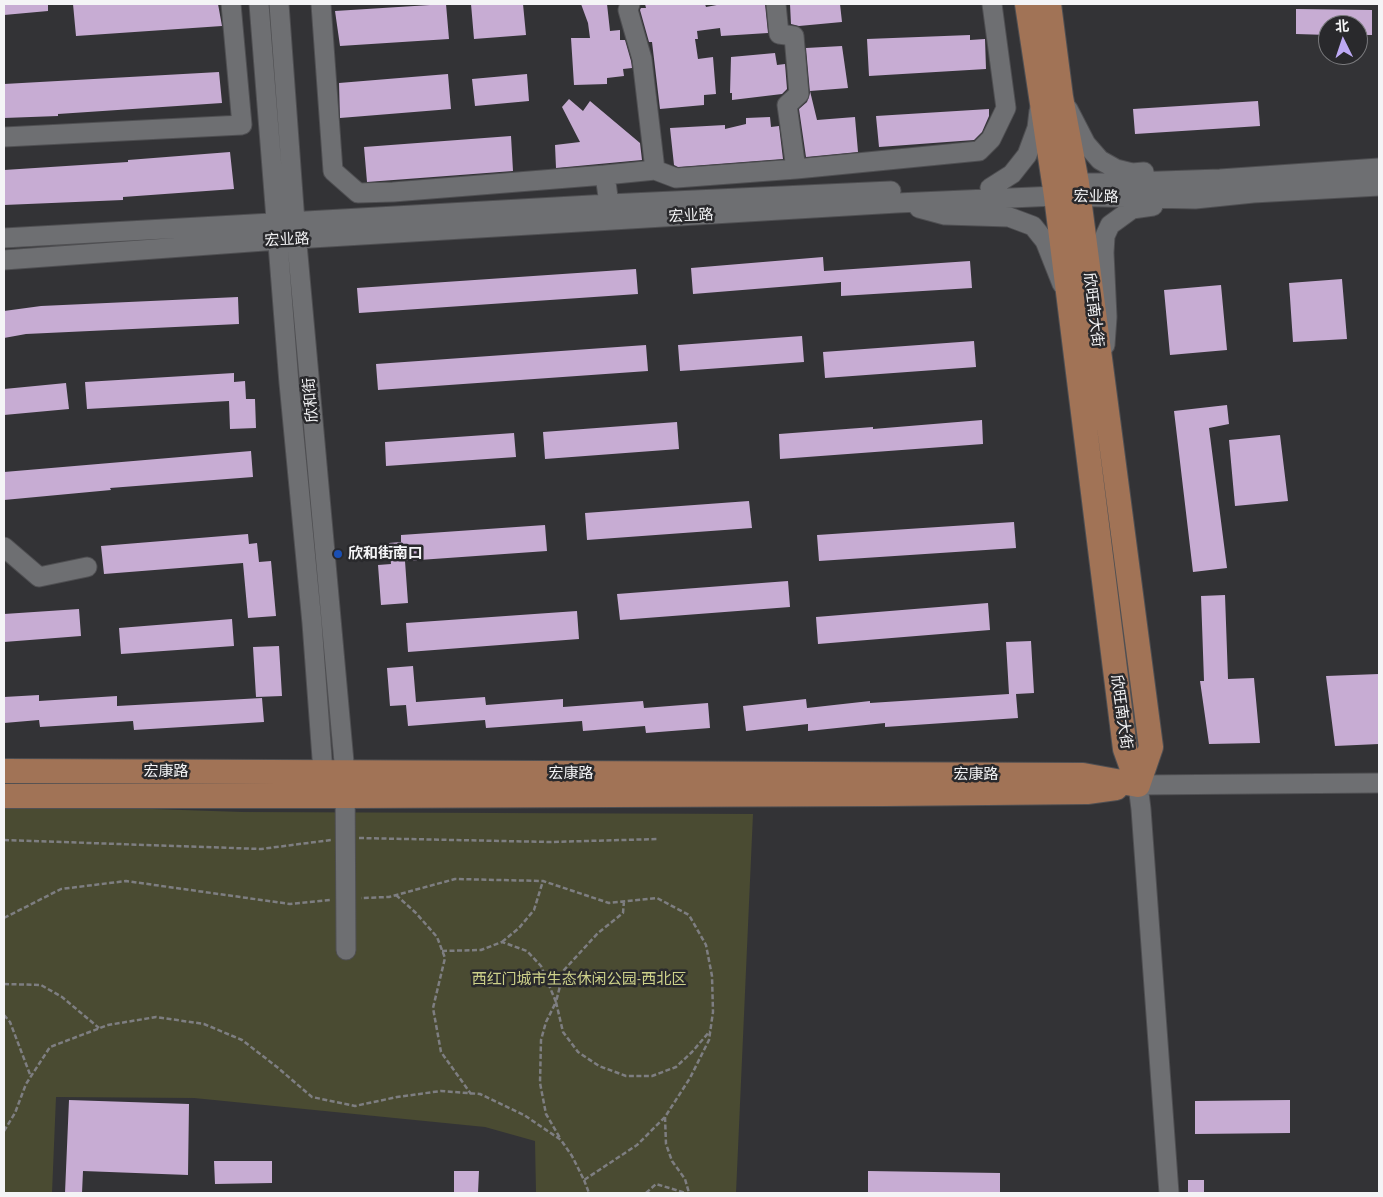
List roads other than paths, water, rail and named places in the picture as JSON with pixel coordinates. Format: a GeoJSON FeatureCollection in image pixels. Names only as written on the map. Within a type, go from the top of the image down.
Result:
{"type":"FeatureCollection","features":[{"type":"Feature","properties":{"kind":"main road","name":"欣旺南大街"},"geometry":{"type":"LineString","coordinates":[[1027,4],[1051,97],[1066,190],[1103,384],[1151,747],[1138,785]]}},
{"type":"Feature","properties":{"kind":"main road","name":"欣旺南大街"},"geometry":{"type":"LineString","coordinates":[[1048,4],[1051,97]]}},
{"type":"Feature","properties":{"kind":"main road","name":"欣旺南大街"},"geometry":{"type":"LineString","coordinates":[[1066,190],[1069,300],[1125,749],[1138,785]]}},
{"type":"Feature","properties":{"kind":"main road","name":"宏康路"},"geometry":{"type":"LineString","coordinates":[[4,771],[1084,775],[1138,785]]}},
{"type":"Feature","properties":{"kind":"main road","name":"宏康路"},"geometry":{"type":"LineString","coordinates":[[4,796],[1087,792],[1138,785]]}},
{"type":"Feature","properties":{"kind":"street"},"geometry":{"type":"LineString","coordinates":[[4,137],[242,125],[231,4]]}},
{"type":"Feature","properties":{"kind":"street","name":"欣和街"},"geometry":{"type":"LineString","coordinates":[[259,4],[263,50],[309,382],[332,622],[335,796],[346,898],[346,950]]}},
{"type":"Feature","properties":{"kind":"street","name":"欣和街"},"geometry":{"type":"LineString","coordinates":[[279,4],[284,72],[289,383],[312,623],[334,772]]}},
{"type":"Feature","properties":{"kind":"street"},"geometry":{"type":"LineString","coordinates":[[321,4],[333,171],[358,193],[393,192],[655,170],[676,178],[796,169],[979,151],[991,139],[1006,108],[992,4]]}},
{"type":"Feature","properties":{"kind":"street"},"geometry":{"type":"LineString","coordinates":[[630,4],[628,10],[642,59],[655,170]]}},
{"type":"Feature","properties":{"kind":"street"},"geometry":{"type":"LineString","coordinates":[[776,4],[779,34],[794,36],[799,94],[787,105],[796,169]]}},
{"type":"Feature","properties":{"kind":"street"},"geometry":{"type":"LineString","coordinates":[[263,50],[272,82],[277,84],[282,81],[284,72]]}},
{"type":"Feature","properties":{"kind":"street"},"geometry":{"type":"LineString","coordinates":[[990,188],[1012,174],[1027,155],[1051,97],[1100,160],[1116,169],[1132,173],[1185,171],[1220,179]]}},
{"type":"Feature","properties":{"kind":"street","name":"宏业路"},"geometry":{"type":"LineString","coordinates":[[4,238],[287,231],[1066,190],[1104,183],[1220,179],[1379,168]]}},
{"type":"Feature","properties":{"kind":"street"},"geometry":{"type":"LineString","coordinates":[[605,175],[609,204]]}},
{"type":"Feature","properties":{"kind":"street","name":"宏业路"},"geometry":{"type":"LineString","coordinates":[[4,260],[287,231],[609,204],[899,199],[990,188],[1066,190],[1195,199],[1253,193],[1379,186]]}},
{"type":"Feature","properties":{"kind":"street"},"geometry":{"type":"LineString","coordinates":[[899,199],[945,215],[1009,217],[1033,226],[1045,241],[1069,300]]}},
{"type":"Feature","properties":{"kind":"street"},"geometry":{"type":"LineString","coordinates":[[1103,384],[1107,317],[1104,253],[1105,236],[1110,225],[1132,209],[1195,199]]}},
{"type":"Feature","properties":{"kind":"street"},"geometry":{"type":"LineString","coordinates":[[289,383],[293,373],[298,372],[303,374],[309,382]]}},
{"type":"Feature","properties":{"kind":"street"},"geometry":{"type":"LineString","coordinates":[[4,547],[39,577],[87,567]]}},
{"type":"Feature","properties":{"kind":"street"},"geometry":{"type":"LineString","coordinates":[[312,623],[316,631],[324,634],[330,632],[332,622]]}},
{"type":"Feature","properties":{"kind":"street","name":"宏康路"},"geometry":{"type":"LineString","coordinates":[[1138,785],[1379,782]]}},
{"type":"Feature","properties":{"kind":"street"},"geometry":{"type":"LineString","coordinates":[[1138,785],[1169,1193]]}},
{"type":"Feature","properties":{"kind":"place","name":"欣和街南口"},"geometry":{"type":"Point","coordinates":[338,554]}},
{"type":"Feature","properties":{"kind":"park label","name":"西红门城市生态休闲公园-西北区"},"geometry":{"type":"Point","coordinates":[579,980]}}]}
